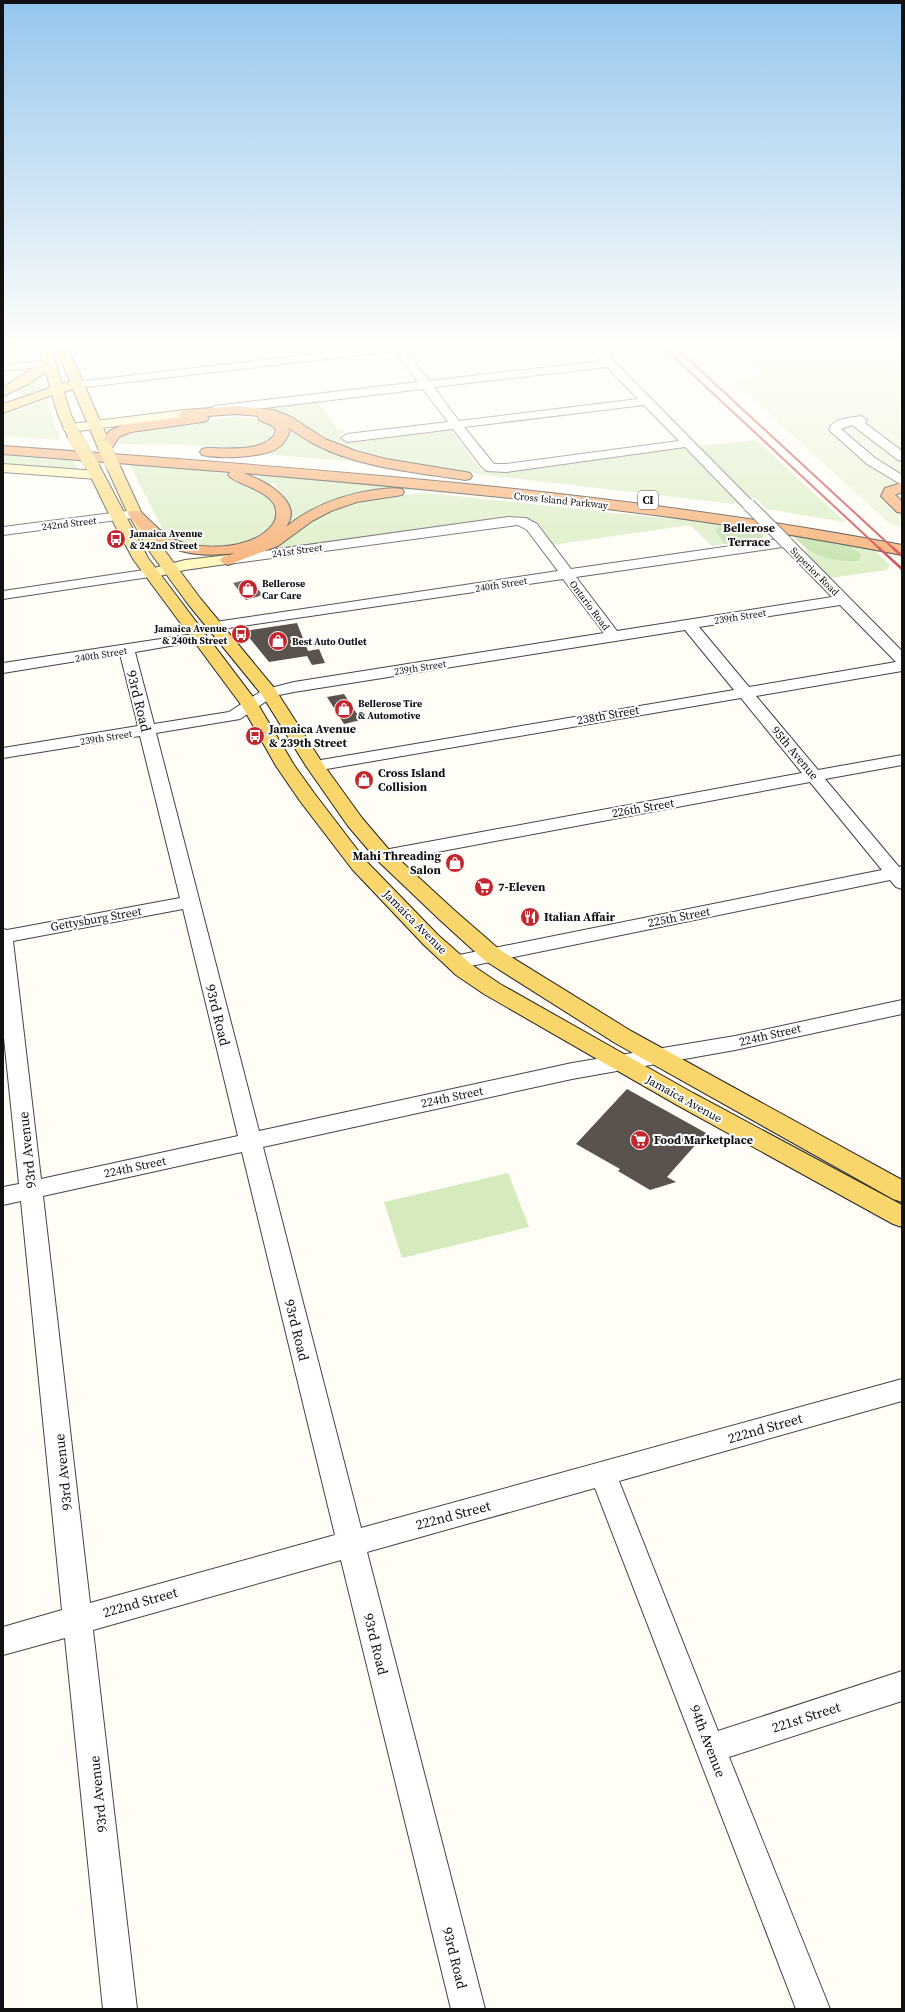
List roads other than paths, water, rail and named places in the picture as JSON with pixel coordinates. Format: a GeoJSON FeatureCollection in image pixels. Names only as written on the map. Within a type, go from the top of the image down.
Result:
{"type":"FeatureCollection","features":[{"type":"Feature","properties":{"kind":"highway"},"geometry":{"type":"LineString","coordinates":[[106,443],[109,440]]}},
{"type":"Feature","properties":{"kind":"highway"},"geometry":{"type":"LineString","coordinates":[[148,451],[250,452],[263,449],[279,440]]}},
{"type":"Feature","properties":{"kind":"highway"},"geometry":{"type":"LineString","coordinates":[[316,440],[356,456],[391,464],[519,485]]}},
{"type":"Feature","properties":{"kind":"highway","name":"Cross Island Parkway"},"geometry":{"type":"LineString","coordinates":[[3,441],[148,451],[386,471],[519,485],[748,513],[902,539]]}},
{"type":"Feature","properties":{"kind":"highway","name":"Cross Island Parkway"},"geometry":{"type":"LineString","coordinates":[[3,450],[167,462],[546,498],[721,519],[902,550]]}},
{"type":"Feature","properties":{"kind":"highway"},"geometry":{"type":"LineString","coordinates":[[135,514],[163,540],[184,548],[200,550],[227,549],[254,543],[268,536],[281,523],[283,509],[278,499],[269,490],[257,483],[235,475],[167,462]]}},
{"type":"Feature","properties":{"kind":"highway"},"geometry":{"type":"LineString","coordinates":[[902,488],[890,491],[888,496],[902,509]]}},
{"type":"Feature","properties":{"kind":"highway"},"geometry":{"type":"LineString","coordinates":[[228,560],[253,552],[272,543],[318,511],[337,503],[370,495],[420,491],[546,498]]}},
{"type":"Feature","properties":{"kind":"main road","name":"Jamaica Avenue"},"geometry":{"type":"LineString","coordinates":[[76,440],[94,470],[117,516],[151,573],[250,705],[285,766],[360,865],[431,940],[456,962],[492,989],[618,1062],[902,1217]]}},
{"type":"Feature","properties":{"kind":"main road","name":"Jamaica Avenue"},"geometry":{"type":"LineString","coordinates":[[104,440],[113,466],[135,514],[170,569],[269,693],[315,766],[355,822],[384,856],[492,955],[623,1037],[902,1192]]}},
{"type":"Feature","properties":{"kind":"street"},"geometry":{"type":"LineString","coordinates":[[467,440],[485,463],[491,468],[506,468],[689,443]]}},
{"type":"Feature","properties":{"kind":"street","name":"Superior Road"},"geometry":{"type":"LineString","coordinates":[[686,440],[902,660]]}},
{"type":"Feature","properties":{"kind":"street"},"geometry":{"type":"LineString","coordinates":[[847,440],[876,465],[902,481]]}},
{"type":"Feature","properties":{"kind":"street"},"geometry":{"type":"LineString","coordinates":[[881,440],[902,457]]}},
{"type":"Feature","properties":{"kind":"street"},"geometry":{"type":"LineString","coordinates":[[876,465],[902,465]]}},
{"type":"Feature","properties":{"kind":"street"},"geometry":{"type":"LineString","coordinates":[[3,468],[94,470]]}},
{"type":"Feature","properties":{"kind":"street"},"geometry":{"type":"LineString","coordinates":[[3,472],[24,469]]}},
{"type":"Feature","properties":{"kind":"street","name":"242nd Street"},"geometry":{"type":"LineString","coordinates":[[3,531],[135,514]]}},
{"type":"Feature","properties":{"kind":"street","name":"241st Street"},"geometry":{"type":"LineString","coordinates":[[3,594],[151,573],[228,560],[508,521],[521,521],[532,527],[567,574]]}},
{"type":"Feature","properties":{"kind":"street","name":"240th Street"},"geometry":{"type":"LineString","coordinates":[[215,626],[786,542]]}},
{"type":"Feature","properties":{"kind":"street","name":"Ontario Road"},"geometry":{"type":"LineString","coordinates":[[567,574],[613,636]]}},
{"type":"Feature","properties":{"kind":"street","name":"239th Street"},"geometry":{"type":"LineString","coordinates":[[3,753],[234,716],[269,693],[294,687],[843,600]]}},
{"type":"Feature","properties":{"kind":"street","name":"95th Avenue"},"geometry":{"type":"LineString","coordinates":[[688,624],[814,776],[900,876]]}},
{"type":"Feature","properties":{"kind":"street","name":"240th Street"},"geometry":{"type":"LineString","coordinates":[[3,668],[127,650],[200,637]]}},
{"type":"Feature","properties":{"kind":"street","name":"93rd Road"},"geometry":{"type":"LineString","coordinates":[[127,650],[350,1544],[468,2009]]}},
{"type":"Feature","properties":{"kind":"street","name":"238th Street"},"geometry":{"type":"LineString","coordinates":[[315,766],[902,666]]}},
{"type":"Feature","properties":{"kind":"street","name":"226th Street"},"geometry":{"type":"LineString","coordinates":[[384,856],[902,760]]}},
{"type":"Feature","properties":{"kind":"street","name":"225th Street"},"geometry":{"type":"LineString","coordinates":[[456,962],[900,876]]}},
{"type":"Feature","properties":{"kind":"street","name":"Gettysburg Street"},"geometry":{"type":"LineString","coordinates":[[3,936],[190,902]]}},
{"type":"Feature","properties":{"kind":"street","name":"93rd Avenue"},"geometry":{"type":"LineString","coordinates":[[3,936],[79,1620],[120,2009]]}},
{"type":"Feature","properties":{"kind":"street","name":"224th Street"},"geometry":{"type":"LineString","coordinates":[[3,1196],[618,1062],[660,1057],[735,1043],[902,1007]]}},
{"type":"Feature","properties":{"kind":"street","name":"222nd Street"},"geometry":{"type":"LineString","coordinates":[[3,1641],[902,1390]]}},
{"type":"Feature","properties":{"kind":"street","name":"94th Avenue"},"geometry":{"type":"LineString","coordinates":[[602,1473],[813,2009]]}},
{"type":"Feature","properties":{"kind":"street","name":"221st Street"},"geometry":{"type":"LineString","coordinates":[[710,1748],[902,1686]]}},
{"type":"Feature","properties":{"kind":"railway"},"geometry":{"type":"LineString","coordinates":[[763,440],[880,549]]}},
{"type":"Feature","properties":{"kind":"railway"},"geometry":{"type":"LineString","coordinates":[[776,440],[894,549]]}},
{"type":"Feature","properties":{"kind":"railway"},"geometry":{"type":"LineString","coordinates":[[879,548],[902,569]]}},
{"type":"Feature","properties":{"kind":"railway"},"geometry":{"type":"LineString","coordinates":[[893,548],[902,556]]}},
{"type":"Feature","properties":{"kind":"place","name":"Jamaica Avenue & 242nd Street"},"geometry":{"type":"Point","coordinates":[116,539]}},
{"type":"Feature","properties":{"kind":"place","name":"Bellerose Car Care"},"geometry":{"type":"Point","coordinates":[248,589]}},
{"type":"Feature","properties":{"kind":"place","name":"Jamaica Avenue & 240th Street"},"geometry":{"type":"Point","coordinates":[241,634]}},
{"type":"Feature","properties":{"kind":"place","name":"Best Auto Outlet"},"geometry":{"type":"Point","coordinates":[278,641]}},
{"type":"Feature","properties":{"kind":"place","name":"Bellerose Tire & Automotive"},"geometry":{"type":"Point","coordinates":[344,709]}},
{"type":"Feature","properties":{"kind":"place","name":"Jamaica Avenue & 239th Street"},"geometry":{"type":"Point","coordinates":[255,736]}},
{"type":"Feature","properties":{"kind":"place","name":"Cross Island Collision"},"geometry":{"type":"Point","coordinates":[364,780]}},
{"type":"Feature","properties":{"kind":"place","name":"Mahi Threading Salon"},"geometry":{"type":"Point","coordinates":[455,863]}},
{"type":"Feature","properties":{"kind":"place","name":"7-Eleven"},"geometry":{"type":"Point","coordinates":[484,887]}},
{"type":"Feature","properties":{"kind":"place","name":"Italian Affair"},"geometry":{"type":"Point","coordinates":[530,917]}},
{"type":"Feature","properties":{"kind":"place","name":"Food Marketplace"},"geometry":{"type":"Point","coordinates":[640,1140]}},
{"type":"Feature","properties":{"kind":"district","name":"Bellerose Terrace"},"geometry":{"type":"Point","coordinates":[749,535]}}]}
